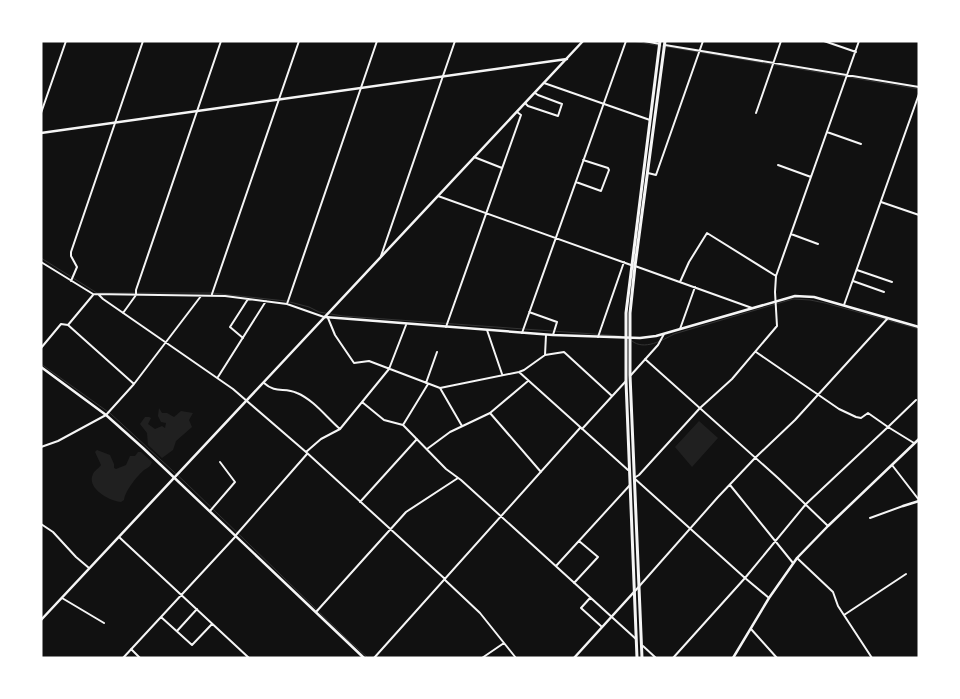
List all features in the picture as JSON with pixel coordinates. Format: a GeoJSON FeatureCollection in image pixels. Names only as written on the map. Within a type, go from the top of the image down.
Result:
{"type":"FeatureCollection","features":[{"type":"Feature","properties":{"kind":"highway"},"geometry":{"type":"LineString","coordinates":[[637,658],[626,381],[627,338],[633,265],[660,43]]}},
{"type":"Feature","properties":{"kind":"highway"},"geometry":{"type":"LineString","coordinates":[[633,265],[648,173],[665,43]]}},
{"type":"Feature","properties":{"kind":"highway"},"geometry":{"type":"LineString","coordinates":[[627,338],[642,658]]}},
{"type":"Feature","properties":{"kind":"street"},"geometry":{"type":"LineString","coordinates":[[41,113],[66,41]]}},
{"type":"Feature","properties":{"kind":"street"},"geometry":{"type":"LineString","coordinates":[[71,281],[77,267],[71,252],[143,41]]}},
{"type":"Feature","properties":{"kind":"street"},"geometry":{"type":"LineString","coordinates":[[123,314],[136,295],[136,290],[221,41]]}},
{"type":"Feature","properties":{"kind":"street"},"geometry":{"type":"LineString","coordinates":[[212,296],[299,41]]}},
{"type":"Feature","properties":{"kind":"street"},"geometry":{"type":"LineString","coordinates":[[287,304],[377,41]]}},
{"type":"Feature","properties":{"kind":"street"},"geometry":{"type":"LineString","coordinates":[[382,256],[455,41]]}},
{"type":"Feature","properties":{"kind":"street"},"geometry":{"type":"LineString","coordinates":[[42,619],[327,317],[437,196],[583,41]]}},
{"type":"Feature","properties":{"kind":"street"},"geometry":{"type":"LineString","coordinates":[[522,332],[626,41]]}},
{"type":"Feature","properties":{"kind":"street"},"geometry":{"type":"LineString","coordinates":[[644,41],[660,43]]}},
{"type":"Feature","properties":{"kind":"street"},"geometry":{"type":"LineString","coordinates":[[648,173],[656,176],[703,41]]}},
{"type":"Feature","properties":{"kind":"street"},"geometry":{"type":"LineString","coordinates":[[756,113],[781,41]]}},
{"type":"Feature","properties":{"kind":"street"},"geometry":{"type":"LineString","coordinates":[[824,41],[856,52]]}},
{"type":"Feature","properties":{"kind":"street"},"geometry":{"type":"LineString","coordinates":[[770,598],[745,578],[634,478],[639,475],[700,408],[732,379],[777,326],[775,302],[776,276],[860,41]]}},
{"type":"Feature","properties":{"kind":"street"},"geometry":{"type":"LineString","coordinates":[[665,43],[699,51],[919,87]]}},
{"type":"Feature","properties":{"kind":"street"},"geometry":{"type":"LineString","coordinates":[[41,134],[567,59]]}},
{"type":"Feature","properties":{"kind":"street"},"geometry":{"type":"LineString","coordinates":[[544,83],[650,120]]}},
{"type":"Feature","properties":{"kind":"street"},"geometry":{"type":"LineString","coordinates":[[525,103],[528,106],[558,116],[562,104],[535,93]]}},
{"type":"Feature","properties":{"kind":"street"},"geometry":{"type":"LineString","coordinates":[[844,305],[919,94]]}},
{"type":"Feature","properties":{"kind":"street"},"geometry":{"type":"LineString","coordinates":[[446,327],[521,115],[517,112]]}},
{"type":"Feature","properties":{"kind":"street"},"geometry":{"type":"LineString","coordinates":[[827,132],[861,144]]}},
{"type":"Feature","properties":{"kind":"street"},"geometry":{"type":"LineString","coordinates":[[474,157],[502,168]]}},
{"type":"Feature","properties":{"kind":"street"},"geometry":{"type":"LineString","coordinates":[[576,182],[601,191],[609,170],[608,168],[583,160]]}},
{"type":"Feature","properties":{"kind":"street"},"geometry":{"type":"LineString","coordinates":[[778,165],[812,177]]}},
{"type":"Feature","properties":{"kind":"street"},"geometry":{"type":"LineString","coordinates":[[437,196],[752,308]]}},
{"type":"Feature","properties":{"kind":"street"},"geometry":{"type":"LineString","coordinates":[[881,202],[919,215]]}},
{"type":"Feature","properties":{"kind":"street"},"geometry":{"type":"LineString","coordinates":[[680,282],[689,262],[707,233],[776,276]]}},
{"type":"Feature","properties":{"kind":"street"},"geometry":{"type":"LineString","coordinates":[[791,234],[818,244]]}},
{"type":"Feature","properties":{"kind":"street"},"geometry":{"type":"LineString","coordinates":[[41,262],[93,294],[212,296],[248,299],[287,304],[327,317],[406,325],[553,335],[648,338],[752,308],[802,296],[844,305],[919,327]]}},
{"type":"Feature","properties":{"kind":"street"},"geometry":{"type":"LineString","coordinates":[[598,337],[624,262]]}},
{"type":"Feature","properties":{"kind":"street"},"geometry":{"type":"LineString","coordinates":[[857,270],[892,282]]}},
{"type":"Feature","properties":{"kind":"street"},"geometry":{"type":"LineString","coordinates":[[853,281],[884,292]]}},
{"type":"Feature","properties":{"kind":"street"},"geometry":{"type":"LineString","coordinates":[[680,329],[695,287]]}},
{"type":"Feature","properties":{"kind":"street"},"geometry":{"type":"LineString","coordinates":[[68,325],[93,294]]}},
{"type":"Feature","properties":{"kind":"street"},"geometry":{"type":"LineString","coordinates":[[99,295],[123,314],[218,378],[247,400],[445,579],[480,613],[516,658]]}},
{"type":"Feature","properties":{"kind":"street"},"geometry":{"type":"LineString","coordinates":[[41,447],[58,441],[106,415],[134,384],[201,296]]}},
{"type":"Feature","properties":{"kind":"street"},"geometry":{"type":"LineString","coordinates":[[243,338],[230,328],[248,299]]}},
{"type":"Feature","properties":{"kind":"street"},"geometry":{"type":"LineString","coordinates":[[218,378],[266,301]]}},
{"type":"Feature","properties":{"kind":"street"},"geometry":{"type":"LineString","coordinates":[[529,312],[557,322],[553,335]]}},
{"type":"Feature","properties":{"kind":"street"},"geometry":{"type":"LineString","coordinates":[[327,317],[335,335],[354,363],[369,361],[440,388],[519,372],[545,355],[564,352],[612,396]]}},
{"type":"Feature","properties":{"kind":"street"},"geometry":{"type":"LineString","coordinates":[[574,658],[729,485],[796,420],[888,318]]}},
{"type":"Feature","properties":{"kind":"street"},"geometry":{"type":"LineString","coordinates":[[41,348],[61,324],[68,325],[134,384]]}},
{"type":"Feature","properties":{"kind":"street"},"geometry":{"type":"LineString","coordinates":[[123,658],[236,536],[306,453],[321,439],[340,429],[390,369],[406,325]]}},
{"type":"Feature","properties":{"kind":"street"},"geometry":{"type":"LineString","coordinates":[[487,330],[502,374]]}},
{"type":"Feature","properties":{"kind":"street"},"geometry":{"type":"LineString","coordinates":[[545,355],[546,334]]}},
{"type":"Feature","properties":{"kind":"street"},"geometry":{"type":"LineString","coordinates":[[630,376],[658,345],[664,334]]}},
{"type":"Feature","properties":{"kind":"street"},"geometry":{"type":"LineString","coordinates":[[403,425],[428,383],[437,352]]}},
{"type":"Feature","properties":{"kind":"street"},"geometry":{"type":"LineString","coordinates":[[756,352],[839,409],[861,418],[868,413],[914,443]]}},
{"type":"Feature","properties":{"kind":"street"},"geometry":{"type":"LineString","coordinates":[[645,359],[828,526]]}},
{"type":"Feature","properties":{"kind":"street"},"geometry":{"type":"LineString","coordinates":[[41,367],[106,415],[364,658]]}},
{"type":"Feature","properties":{"kind":"street"},"geometry":{"type":"LineString","coordinates":[[519,372],[630,472]]}},
{"type":"Feature","properties":{"kind":"street"},"geometry":{"type":"LineString","coordinates":[[427,449],[450,432],[490,413],[528,380]]}},
{"type":"Feature","properties":{"kind":"street"},"geometry":{"type":"LineString","coordinates":[[374,658],[541,472],[626,381]]}},
{"type":"Feature","properties":{"kind":"street"},"geometry":{"type":"LineString","coordinates":[[264,383],[271,390],[288,390],[300,394],[340,429]]}},
{"type":"Feature","properties":{"kind":"street"},"geometry":{"type":"LineString","coordinates":[[440,388],[462,426]]}},
{"type":"Feature","properties":{"kind":"street"},"geometry":{"type":"LineString","coordinates":[[673,658],[745,578],[806,504],[916,400]]}},
{"type":"Feature","properties":{"kind":"street"},"geometry":{"type":"LineString","coordinates":[[362,402],[384,420],[403,425],[446,469],[501,516],[636,640]]}},
{"type":"Feature","properties":{"kind":"street"},"geometry":{"type":"LineString","coordinates":[[490,413],[541,472]]}},
{"type":"Feature","properties":{"kind":"street"},"geometry":{"type":"LineString","coordinates":[[360,502],[417,439]]}},
{"type":"Feature","properties":{"kind":"street"},"geometry":{"type":"LineString","coordinates":[[733,658],[797,558],[919,439]]}},
{"type":"Feature","properties":{"kind":"street"},"geometry":{"type":"LineString","coordinates":[[210,511],[235,482],[220,462]]}},
{"type":"Feature","properties":{"kind":"street"},"geometry":{"type":"LineString","coordinates":[[870,518],[919,500],[892,465]]}},
{"type":"Feature","properties":{"kind":"street"},"geometry":{"type":"LineString","coordinates":[[315,612],[406,512],[458,478]]}},
{"type":"Feature","properties":{"kind":"street"},"geometry":{"type":"LineString","coordinates":[[556,566],[630,485]]}},
{"type":"Feature","properties":{"kind":"street"},"geometry":{"type":"LineString","coordinates":[[729,485],[793,563]]}},
{"type":"Feature","properties":{"kind":"street"},"geometry":{"type":"LineString","coordinates":[[41,524],[53,532],[76,557],[90,568]]}},
{"type":"Feature","properties":{"kind":"street"},"geometry":{"type":"LineString","coordinates":[[119,537],[249,658]]}},
{"type":"Feature","properties":{"kind":"street"},"geometry":{"type":"LineString","coordinates":[[574,583],[598,557],[579,541]]}},
{"type":"Feature","properties":{"kind":"street"},"geometry":{"type":"LineString","coordinates":[[797,558],[833,592],[838,606],[872,658]]}},
{"type":"Feature","properties":{"kind":"street"},"geometry":{"type":"LineString","coordinates":[[844,615],[906,574]]}},
{"type":"Feature","properties":{"kind":"street"},"geometry":{"type":"LineString","coordinates":[[62,598],[104,624]]}},
{"type":"Feature","properties":{"kind":"street"},"geometry":{"type":"LineString","coordinates":[[590,598],[581,608],[602,627]]}},
{"type":"Feature","properties":{"kind":"street"},"geometry":{"type":"LineString","coordinates":[[177,631],[197,609]]}},
{"type":"Feature","properties":{"kind":"street"},"geometry":{"type":"LineString","coordinates":[[161,617],[192,644],[212,623]]}},
{"type":"Feature","properties":{"kind":"street"},"geometry":{"type":"LineString","coordinates":[[751,629],[777,658]]}},
{"type":"Feature","properties":{"kind":"street"},"geometry":{"type":"LineString","coordinates":[[482,658],[504,643]]}},
{"type":"Feature","properties":{"kind":"street"},"geometry":{"type":"LineString","coordinates":[[641,644],[656,658]]}},
{"type":"Feature","properties":{"kind":"street"},"geometry":{"type":"LineString","coordinates":[[131,649],[140,658]]}},
{"type":"Feature","properties":{"kind":"shaded area"},"geometry":{"type":"Polygon","coordinates":[[[159,408],[162,413],[167,413],[174,417],[181,411],[193,413],[189,420],[192,427],[176,441],[173,450],[162,458],[148,445],[147,433],[140,424],[145,417],[149,417],[151,418],[148,424],[155,429],[162,426],[165,428],[166,423],[161,422],[158,416],[159,408]]]}},
{"type":"Feature","properties":{"kind":"shaded area"},"geometry":{"type":"Polygon","coordinates":[[[699,421],[718,438],[692,467],[675,447],[699,421]]]}},
{"type":"Feature","properties":{"kind":"shaded area"},"geometry":{"type":"Polygon","coordinates":[[[97,450],[110,455],[116,469],[126,465],[130,456],[135,456],[138,452],[141,452],[152,462],[135,480],[121,502],[100,493],[93,484],[93,474],[101,465],[95,452],[97,450]]]}},
{"type":"Feature","properties":{"kind":"waterway"},"geometry":{"type":"LineString","coordinates":[[632,41],[919,89]]}},
{"type":"Feature","properties":{"kind":"waterway"},"geometry":{"type":"LineString","coordinates":[[41,258],[97,293],[212,293],[286,301],[309,307],[319,312],[343,316],[621,336]]}},
{"type":"Feature","properties":{"kind":"waterway"},"geometry":{"type":"LineString","coordinates":[[632,341],[642,345],[653,344],[674,334],[793,299],[825,303],[919,329]]}},
{"type":"Feature","properties":{"kind":"waterway"},"geometry":{"type":"LineString","coordinates":[[41,364],[111,414],[186,483],[368,658]]}}]}
